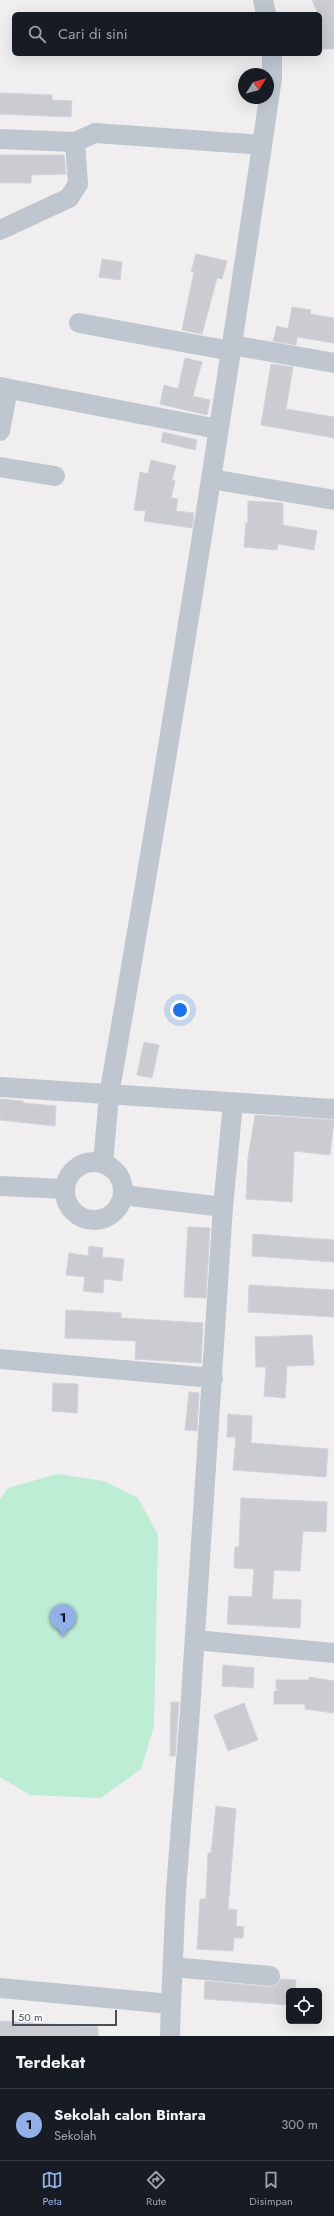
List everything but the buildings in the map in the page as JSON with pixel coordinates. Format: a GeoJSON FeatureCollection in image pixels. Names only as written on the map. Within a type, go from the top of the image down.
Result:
{"type":"FeatureCollection","features":[{"type":"Feature","properties":{"kind":"street"},"geometry":{"type":"LineString","coordinates":[[263,0],[266,12]]}},
{"type":"Feature","properties":{"kind":"street"},"geometry":{"type":"LineString","coordinates":[[103,1163],[109,1095],[147,875],[211,480],[272,78],[272,56]]}},
{"type":"Feature","properties":{"kind":"street"},"geometry":{"type":"LineString","coordinates":[[0,139],[75,142],[95,133],[262,145]]}},
{"type":"Feature","properties":{"kind":"street"},"geometry":{"type":"LineString","coordinates":[[0,230],[69,198],[78,184],[75,142]]}},
{"type":"Feature","properties":{"kind":"street"},"geometry":{"type":"LineString","coordinates":[[79,323],[334,363]]}},
{"type":"Feature","properties":{"kind":"street"},"geometry":{"type":"LineString","coordinates":[[0,431],[4,388],[218,429]]}},
{"type":"Feature","properties":{"kind":"street"},"geometry":{"type":"LineString","coordinates":[[0,467],[55,476]]}},
{"type":"Feature","properties":{"kind":"street"},"geometry":{"type":"LineString","coordinates":[[211,480],[334,500]]}},
{"type":"Feature","properties":{"kind":"street"},"geometry":{"type":"LineString","coordinates":[[0,1087],[334,1109]]}},
{"type":"Feature","properties":{"kind":"street"},"geometry":{"type":"LineString","coordinates":[[170,2036],[176,1890],[195,1640],[223,1207],[233,1103]]}},
{"type":"Feature","properties":{"kind":"street"},"geometry":{"type":"LineString","coordinates":[[90,1162],[103,1163],[112,1168],[118,1176],[122,1185],[123,1195],[119,1206],[112,1214],[102,1219],[91,1220],[80,1217],[72,1210],[66,1200],[65,1189],[68,1177],[77,1167],[90,1162]]}},
{"type":"Feature","properties":{"kind":"street"},"geometry":{"type":"LineString","coordinates":[[0,1186],[65,1189]]}},
{"type":"Feature","properties":{"kind":"street"},"geometry":{"type":"LineString","coordinates":[[123,1195],[223,1207]]}},
{"type":"Feature","properties":{"kind":"street"},"geometry":{"type":"LineString","coordinates":[[0,1359],[213,1378]]}},
{"type":"Feature","properties":{"kind":"street"},"geometry":{"type":"LineString","coordinates":[[195,1640],[334,1653]]}},
{"type":"Feature","properties":{"kind":"street"},"geometry":{"type":"LineString","coordinates":[[172,1967],[270,1976]]}},
{"type":"Feature","properties":{"kind":"street"},"geometry":{"type":"LineString","coordinates":[[0,1988],[171,2004]]}},
{"type":"Feature","properties":{"kind":"green space"},"geometry":{"type":"Polygon","coordinates":[[[57,1474],[104,1481],[138,1498],[158,1535],[154,1726],[141,1769],[101,1798],[30,1795],[0,1777],[0,1499],[8,1488],[57,1474]]]}},
{"type":"Feature","properties":{"kind":"place","name":"Sekolah calon Bintara"},"geometry":{"type":"Point","coordinates":[63,1637]}}]}
